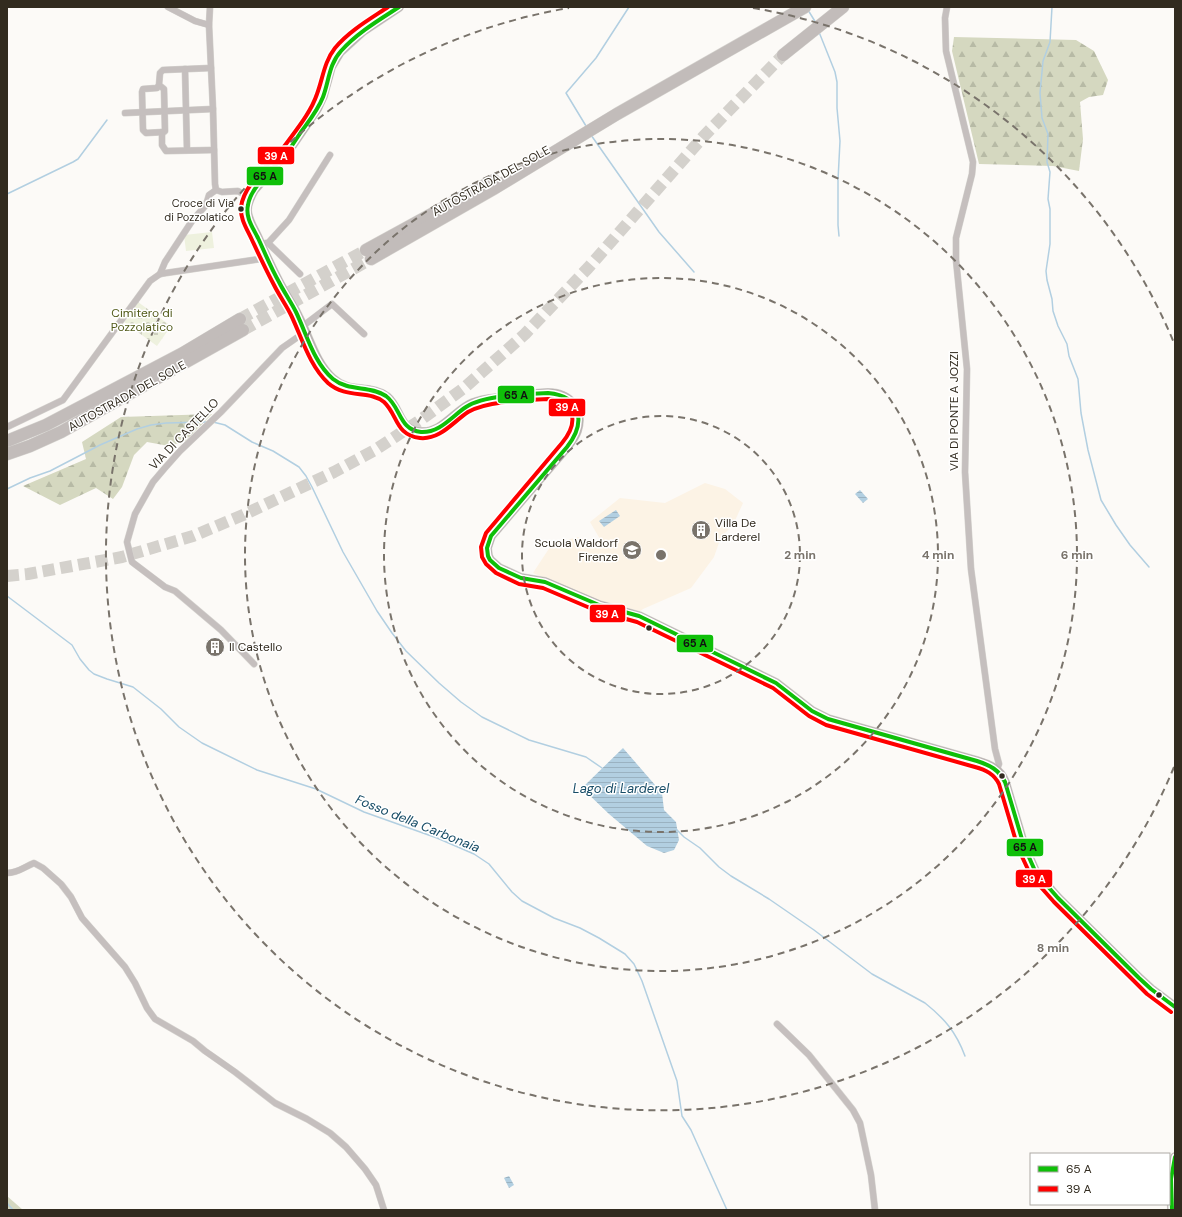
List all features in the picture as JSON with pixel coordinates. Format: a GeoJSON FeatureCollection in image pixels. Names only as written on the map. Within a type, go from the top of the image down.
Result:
{"type":"FeatureCollection","features":[{"type":"Feature","properties":{"kind":"highway","name":"AUTOSTRADA DEL SOLE"},"geometry":{"type":"LineString","coordinates":[[369,254],[495,188],[617,114],[805,7]]}},
{"type":"Feature","properties":{"kind":"highway"},"geometry":{"type":"LineString","coordinates":[[783,55],[843,7]]}},
{"type":"Feature","properties":{"kind":"highway","name":"AUTOSTRADA DEL SOLE"},"geometry":{"type":"LineString","coordinates":[[7,441],[46,425],[183,353],[241,325],[67,429],[41,442],[7,454]]}},
{"type":"Feature","properties":{"kind":"main road"},"geometry":{"type":"LineString","coordinates":[[398,7],[363,31],[345,46],[337,56],[331,67],[323,96],[317,109],[289,150],[259,184],[250,198],[247,210],[248,215],[264,244],[267,258],[321,364],[332,378],[346,387],[376,392],[384,395],[394,406],[403,422],[416,431],[427,432],[436,429],[466,406],[479,401],[553,393],[564,396],[573,402],[578,411],[579,420],[573,439],[494,530],[488,541],[487,548],[490,560],[499,568],[521,578],[545,582],[599,605],[639,616],[776,683],[812,711],[828,719],[977,761],[997,769],[1005,782],[1024,846],[1036,873],[1058,898],[1139,978],[1175,1007]]}},
{"type":"Feature","properties":{"kind":"main road"},"geometry":{"type":"LineString","coordinates":[[1172,1210],[1170,1179],[1175,1157]]}},
{"type":"Feature","properties":{"kind":"street"},"geometry":{"type":"LineString","coordinates":[[168,7],[195,21],[209,25]]}},
{"type":"Feature","properties":{"kind":"street"},"geometry":{"type":"LineString","coordinates":[[210,7],[209,25],[216,190]]}},
{"type":"Feature","properties":{"kind":"street","name":"VIA DI PONTE A JOZZI"},"geometry":{"type":"LineString","coordinates":[[947,7],[945,18],[946,51],[973,162],[972,174],[956,238],[956,260],[967,369],[965,472],[971,569],[995,749],[999,764],[997,769]]}},
{"type":"Feature","properties":{"kind":"street"},"geometry":{"type":"LineString","coordinates":[[162,132],[144,132],[143,130],[143,89],[157,88],[159,85],[160,73],[163,70],[211,68]]}},
{"type":"Feature","properties":{"kind":"street"},"geometry":{"type":"LineString","coordinates":[[185,69],[187,150]]}},
{"type":"Feature","properties":{"kind":"street"},"geometry":{"type":"LineString","coordinates":[[159,85],[164,90],[165,131],[162,132],[162,145],[164,149],[166,151],[214,150]]}},
{"type":"Feature","properties":{"kind":"street"},"geometry":{"type":"LineString","coordinates":[[125,113],[213,109]]}},
{"type":"Feature","properties":{"kind":"street"},"geometry":{"type":"LineString","coordinates":[[300,274],[264,244],[290,220],[330,155]]}},
{"type":"Feature","properties":{"kind":"street"},"geometry":{"type":"LineString","coordinates":[[216,190],[222,192],[238,191],[250,198]]}},
{"type":"Feature","properties":{"kind":"street"},"geometry":{"type":"LineString","coordinates":[[160,274],[164,262],[192,221],[206,205],[209,195],[216,190]]}},
{"type":"Feature","properties":{"kind":"street"},"geometry":{"type":"LineString","coordinates":[[7,427],[63,400],[150,281],[160,274],[267,258]]}},
{"type":"Feature","properties":{"kind":"street","name":"VIA DI CASTELLO"},"geometry":{"type":"LineString","coordinates":[[254,664],[235,643],[180,595],[165,587],[132,562],[127,542],[135,514],[153,482],[180,452],[221,412],[282,348],[332,304],[364,334]]}},
{"type":"Feature","properties":{"kind":"street"},"geometry":{"type":"LineString","coordinates":[[7,873],[13,873],[34,863],[43,868],[61,884],[71,897],[82,918],[125,967],[136,983],[147,1008],[155,1019],[193,1041],[275,1103],[307,1119],[330,1134],[346,1147],[365,1169],[376,1186],[384,1210]]}},
{"type":"Feature","properties":{"kind":"street"},"geometry":{"type":"LineString","coordinates":[[778,1024],[809,1055],[853,1110],[860,1124],[871,1175],[875,1210]]}},
{"type":"Feature","properties":{"kind":"shaded area","name":"Scuola Waldorf Firenze"},"geometry":{"type":"Polygon","coordinates":[[[705,483],[725,489],[743,503],[733,525],[721,537],[714,557],[691,588],[643,609],[638,613],[611,607],[533,573],[552,544],[578,537],[596,542],[600,539],[590,522],[620,498],[665,503],[705,483]]]}},
{"type":"Feature","properties":{"kind":"green space"},"geometry":{"type":"Polygon","coordinates":[[[954,37],[1076,40],[1094,51],[1108,80],[1103,95],[1089,97],[1080,102],[1083,139],[1079,171],[1053,166],[979,164],[952,51],[954,37]]]}},
{"type":"Feature","properties":{"kind":"green space"},"geometry":{"type":"Polygon","coordinates":[[[212,232],[214,248],[186,251],[184,235],[212,232]]]}},
{"type":"Feature","properties":{"kind":"green space","name":"Cimitero di Pozzolatico"},"geometry":{"type":"Polygon","coordinates":[[[138,302],[171,326],[157,346],[124,322],[138,302]]]}},
{"type":"Feature","properties":{"kind":"green space"},"geometry":{"type":"Polygon","coordinates":[[[212,414],[185,441],[169,446],[147,442],[134,455],[122,487],[113,499],[96,488],[60,505],[23,486],[86,459],[82,442],[121,417],[212,414]]]}},
{"type":"Feature","properties":{"kind":"green space"},"geometry":{"type":"Polygon","coordinates":[[[7,1196],[23,1210],[7,1210],[7,1196]]]}},
{"type":"Feature","properties":{"kind":"water"},"geometry":{"type":"Polygon","coordinates":[[[860,490],[868,499],[863,503],[855,494],[860,490]]]}},
{"type":"Feature","properties":{"kind":"water"},"geometry":{"type":"Polygon","coordinates":[[[616,510],[620,516],[604,527],[599,521],[616,510]]]}},
{"type":"Feature","properties":{"kind":"water","name":"Lago di Larderel"},"geometry":{"type":"Polygon","coordinates":[[[623,748],[662,793],[664,810],[676,822],[679,840],[674,850],[664,853],[647,846],[609,814],[582,788],[623,748]]]}},
{"type":"Feature","properties":{"kind":"water"},"geometry":{"type":"Polygon","coordinates":[[[509,1176],[514,1185],[509,1188],[504,1178],[509,1176]]]}},
{"type":"Feature","properties":{"kind":"waterway"},"geometry":{"type":"LineString","coordinates":[[586,126],[566,93],[596,58],[629,7]]}},
{"type":"Feature","properties":{"kind":"waterway"},"geometry":{"type":"LineString","coordinates":[[1052,7],[1050,42],[1043,61],[1040,93],[1042,118],[1048,134],[1047,162],[1050,172],[1048,199],[1050,209],[1050,244],[1046,271],[1047,280],[1052,299],[1053,311],[1058,326],[1067,344],[1069,356],[1078,379],[1081,413],[1088,450],[1101,500],[1130,545],[1149,567]]}},
{"type":"Feature","properties":{"kind":"waterway"},"geometry":{"type":"LineString","coordinates":[[808,10],[816,23]]}},
{"type":"Feature","properties":{"kind":"waterway"},"geometry":{"type":"LineString","coordinates":[[819,32],[835,72],[837,82],[837,108],[840,141],[838,180],[839,236]]}},
{"type":"Feature","properties":{"kind":"waterway"},"geometry":{"type":"LineString","coordinates":[[7,194],[78,159],[107,120]]}},
{"type":"Feature","properties":{"kind":"waterway","name":"AUTOSTRADA DEL SOLE"},"geometry":{"type":"LineString","coordinates":[[591,135],[659,232],[694,272]]}},
{"type":"Feature","properties":{"kind":"waterway"},"geometry":{"type":"LineString","coordinates":[[7,489],[30,478],[50,471],[100,445],[137,429],[166,423],[207,422]]}},
{"type":"Feature","properties":{"kind":"waterway"},"geometry":{"type":"LineString","coordinates":[[213,422],[225,425],[252,442],[273,451],[299,467],[312,487],[343,552],[377,611],[406,651],[439,683],[461,702],[482,717],[529,740],[586,757],[602,768]]}},
{"type":"Feature","properties":{"kind":"waterway","name":"Fosso della Carbonaia"},"geometry":{"type":"LineString","coordinates":[[7,596],[72,645],[80,659],[94,674],[133,687],[161,709],[179,727],[202,743],[257,770],[316,789],[364,812],[437,838],[474,854],[489,864],[512,892],[522,901],[554,918],[580,928],[625,954],[634,964],[642,981],[677,1081],[682,1116],[691,1130],[727,1210]]}},
{"type":"Feature","properties":{"kind":"waterway"},"geometry":{"type":"LineString","coordinates":[[676,829],[731,876],[769,899],[814,930],[872,974],[925,1003],[949,1026],[962,1047],[965,1056]]}},
{"type":"Feature","properties":{"kind":"waterway"},"geometry":{"type":"LineString","coordinates":[[7,1203],[13,1210]]}},
{"type":"Feature","properties":{"kind":"tunnel"},"geometry":{"type":"LineString","coordinates":[[7,576],[28,574],[122,557],[193,536],[243,515],[334,472],[375,450],[419,421],[464,388],[525,334],[588,268],[703,137],[783,55]]}},
{"type":"Feature","properties":{"kind":"tunnel"},"geometry":{"type":"LineString","coordinates":[[240,319],[366,250]]}},
{"type":"Feature","properties":{"kind":"tunnel"},"geometry":{"type":"LineString","coordinates":[[243,330],[371,259]]}},
{"type":"Feature","properties":{"kind":"transit line"},"geometry":{"type":"LineString","coordinates":[[388,7],[353,31],[331,53],[317,94],[307,114],[286,144],[247,190],[241,207],[246,228],[271,279],[291,315],[306,351],[321,376],[328,383],[342,391],[378,398],[389,407],[401,429],[412,436],[420,438],[434,436],[446,430],[468,412],[485,405],[548,399],[565,404],[572,415],[571,429],[562,443],[486,533],[481,547],[482,557],[486,564],[496,573],[519,584],[543,588],[597,611],[637,622],[773,688],[809,716],[826,725],[975,767],[989,773],[999,784],[1018,848],[1031,876],[1054,902],[1147,994],[1171,1012]]}},
{"type":"Feature","properties":{"kind":"transit line"},"geometry":{"type":"LineString","coordinates":[[399,7],[347,44],[337,56],[334,61],[323,97],[316,111],[289,150],[254,190],[247,209],[252,226],[276,277],[296,312],[316,357],[326,372],[333,379],[346,386],[373,391],[386,396],[395,406],[404,423],[408,427],[421,432],[428,432],[440,427],[466,407],[483,400],[506,396],[548,393],[559,395],[568,399],[574,405],[577,412],[577,429],[573,438],[491,536],[487,548],[490,560],[499,568],[521,578],[545,582],[599,605],[639,616],[776,683],[812,711],[828,719],[977,761],[994,768],[1005,782],[1024,846],[1036,873],[1058,898],[1139,978],[1175,1007]]}},
{"type":"Feature","properties":{"kind":"transit line"},"geometry":{"type":"LineString","coordinates":[[1172,1210],[1171,1179],[1175,1157]]}},
{"type":"Feature","properties":{"kind":"place","name":"Croce di Via di Pozzolatico"},"geometry":{"type":"Point","coordinates":[241,209]}},
{"type":"Feature","properties":{"kind":"place","name":"Villa De Larderel"},"geometry":{"type":"Point","coordinates":[701,530]}},
{"type":"Feature","properties":{"kind":"place","name":"Scuola Waldorf Firenze"},"geometry":{"type":"Point","coordinates":[632,550]}},
{"type":"Feature","properties":{"kind":"place","name":"Il Castello"},"geometry":{"type":"Point","coordinates":[215,647]}}]}
